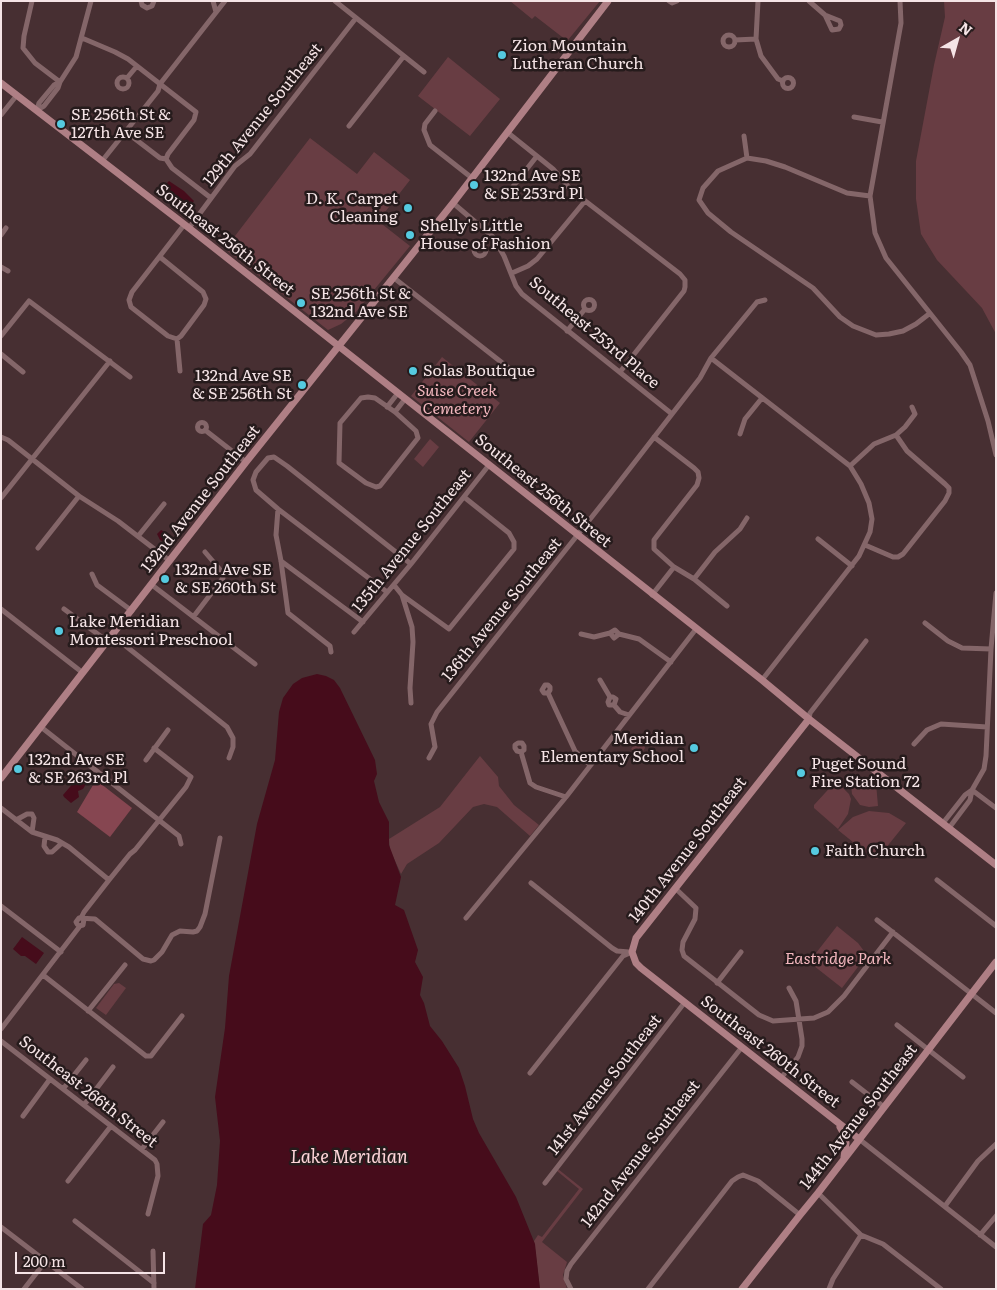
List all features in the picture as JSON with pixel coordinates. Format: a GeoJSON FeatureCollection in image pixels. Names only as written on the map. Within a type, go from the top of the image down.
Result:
{"type":"FeatureCollection","features":[{"type":"Feature","properties":{"kind":"main road","name":"132nd Avenue Southeast"},"geometry":{"type":"LineString","coordinates":[[1,778],[84,674],[246,462],[453,203],[608,1]]}},
{"type":"Feature","properties":{"kind":"main road","name":"Southeast 256th Street"},"geometry":{"type":"LineString","coordinates":[[1,83],[187,227],[996,865]]}},
{"type":"Feature","properties":{"kind":"main road","name":"140th Avenue Southeast"},"geometry":{"type":"LineString","coordinates":[[632,952],[636,938],[809,719]]}},
{"type":"Feature","properties":{"kind":"main road","name":"Southeast 260th Street"},"geometry":{"type":"LineString","coordinates":[[632,952],[636,963],[859,1139]]}},
{"type":"Feature","properties":{"kind":"main road","name":"144th Avenue Southeast"},"geometry":{"type":"LineString","coordinates":[[742,1289],[996,962]]}},
{"type":"Feature","properties":{"kind":"main road"},"geometry":{"type":"LineString","coordinates":[[836,1121],[844,1134],[846,1143],[845,1154],[841,1163]]}},
{"type":"Feature","properties":{"kind":"street"},"geometry":{"type":"LineString","coordinates":[[32,1],[23,48],[35,63],[60,82]]}},
{"type":"Feature","properties":{"kind":"street"},"geometry":{"type":"LineString","coordinates":[[37,110],[39,103],[54,85],[60,82],[76,57],[91,1]]}},
{"type":"Feature","properties":{"kind":"street"},"geometry":{"type":"LineString","coordinates":[[141,1],[142,5],[147,8],[152,6],[154,1]]}},
{"type":"Feature","properties":{"kind":"street"},"geometry":{"type":"LineString","coordinates":[[213,1],[216,12]]}},
{"type":"Feature","properties":{"kind":"street"},"geometry":{"type":"LineString","coordinates":[[102,162],[225,1]]}},
{"type":"Feature","properties":{"kind":"street"},"geometry":{"type":"LineString","coordinates":[[335,1],[424,72]]}},
{"type":"Feature","properties":{"kind":"street"},"geometry":{"type":"LineString","coordinates":[[669,1],[672,3],[677,1]]}},
{"type":"Feature","properties":{"kind":"street"},"geometry":{"type":"LineString","coordinates":[[758,1],[756,39],[762,56],[778,79],[782,81]]}},
{"type":"Feature","properties":{"kind":"street"},"geometry":{"type":"LineString","coordinates":[[809,1],[825,15]]}},
{"type":"Feature","properties":{"kind":"street"},"geometry":{"type":"LineString","coordinates":[[900,1],[901,23],[870,196],[875,233],[886,258],[957,346],[970,365],[988,421],[996,455]]}},
{"type":"Feature","properties":{"kind":"street","name":"129th Avenue Southeast"},"geometry":{"type":"LineString","coordinates":[[177,339],[168,336],[131,307],[129,300],[132,292],[212,198],[235,166],[250,154],[356,18]]}},
{"type":"Feature","properties":{"kind":"street"},"geometry":{"type":"LineString","coordinates":[[82,38],[115,52],[137,66],[196,112],[194,120],[166,159]]}},
{"type":"Feature","properties":{"kind":"street"},"geometry":{"type":"LineString","coordinates":[[735,40],[756,39]]}},
{"type":"Feature","properties":{"kind":"street"},"geometry":{"type":"LineString","coordinates":[[350,126],[404,56]]}},
{"type":"Feature","properties":{"kind":"street"},"geometry":{"type":"LineString","coordinates":[[126,78],[137,66]]}},
{"type":"Feature","properties":{"kind":"street"},"geometry":{"type":"LineString","coordinates":[[1,115],[17,95]]}},
{"type":"Feature","properties":{"kind":"street"},"geometry":{"type":"LineString","coordinates":[[435,111],[425,124],[424,130],[430,145],[472,178]]}},
{"type":"Feature","properties":{"kind":"street"},"geometry":{"type":"LineString","coordinates":[[854,117],[882,122]]}},
{"type":"Feature","properties":{"kind":"street"},"geometry":{"type":"LineString","coordinates":[[126,132],[160,158],[166,159],[172,168],[212,198]]}},
{"type":"Feature","properties":{"kind":"street"},"geometry":{"type":"LineString","coordinates":[[507,132],[552,169],[566,186],[680,274],[685,280],[684,291],[620,372]]}},
{"type":"Feature","properties":{"kind":"street"},"geometry":{"type":"LineString","coordinates":[[744,136],[747,158]]}},
{"type":"Feature","properties":{"kind":"street"},"geometry":{"type":"LineString","coordinates":[[511,189],[537,156]]}},
{"type":"Feature","properties":{"kind":"street"},"geometry":{"type":"LineString","coordinates":[[870,196],[847,193],[785,167],[747,158],[718,171],[703,188],[699,200],[708,213],[731,232],[798,276],[813,288],[840,317],[853,326],[876,335],[888,334],[903,331],[930,314]]}},
{"type":"Feature","properties":{"kind":"street"},"geometry":{"type":"LineString","coordinates":[[512,273],[537,260],[585,201]]}},
{"type":"Feature","properties":{"kind":"street","name":"Southeast 253rd Place"},"geometry":{"type":"LineString","coordinates":[[453,203],[494,239],[512,273],[516,286],[522,294],[672,414]]}},
{"type":"Feature","properties":{"kind":"street"},"geometry":{"type":"LineString","coordinates":[[1,235],[6,228]]}},
{"type":"Feature","properties":{"kind":"street"},"geometry":{"type":"LineString","coordinates":[[485,247],[494,239]]}},
{"type":"Feature","properties":{"kind":"street"},"geometry":{"type":"LineString","coordinates":[[160,257],[203,292],[206,299],[204,305],[177,339],[180,371]]}},
{"type":"Feature","properties":{"kind":"street"},"geometry":{"type":"LineString","coordinates":[[1,267],[8,271]]}},
{"type":"Feature","properties":{"kind":"street"},"geometry":{"type":"LineString","coordinates":[[394,278],[519,376]]}},
{"type":"Feature","properties":{"kind":"street","name":"136th Avenue Southeast"},"geometry":{"type":"LineString","coordinates":[[429,758],[435,747],[432,724],[437,712],[514,612],[578,536],[700,378],[711,358],[757,302],[765,300]]}},
{"type":"Feature","properties":{"kind":"street"},"geometry":{"type":"LineString","coordinates":[[1,336],[29,301],[130,377]]}},
{"type":"Feature","properties":{"kind":"street"},"geometry":{"type":"LineString","coordinates":[[568,331],[585,310]]}},
{"type":"Feature","properties":{"kind":"street"},"geometry":{"type":"LineString","coordinates":[[1,354],[23,372]]}},
{"type":"Feature","properties":{"kind":"street"},"geometry":{"type":"LineString","coordinates":[[711,358],[850,466],[861,484],[869,503],[872,519],[865,545],[852,566],[762,680]]}},
{"type":"Feature","properties":{"kind":"street"},"geometry":{"type":"LineString","coordinates":[[1,498],[110,361]]}},
{"type":"Feature","properties":{"kind":"street"},"geometry":{"type":"LineString","coordinates":[[387,407],[398,393]]}},
{"type":"Feature","properties":{"kind":"street"},"geometry":{"type":"LineString","coordinates":[[361,398],[376,398],[387,407],[416,431],[418,438],[380,486],[376,487],[366,483],[339,463],[340,423],[361,398]]}},
{"type":"Feature","properties":{"kind":"street"},"geometry":{"type":"LineString","coordinates":[[740,434],[745,419],[762,398]]}},
{"type":"Feature","properties":{"kind":"street"},"geometry":{"type":"LineString","coordinates":[[394,412],[405,399]]}},
{"type":"Feature","properties":{"kind":"street"},"geometry":{"type":"LineString","coordinates":[[850,466],[874,444],[896,435],[906,427],[914,416],[915,411],[912,407]]}},
{"type":"Feature","properties":{"kind":"street"},"geometry":{"type":"LineString","coordinates":[[205,430],[246,462]]}},
{"type":"Feature","properties":{"kind":"street"},"geometry":{"type":"LineString","coordinates":[[865,545],[893,556],[898,557],[903,554],[945,501],[949,493],[949,488],[907,451],[896,435]]}},
{"type":"Feature","properties":{"kind":"street"},"geometry":{"type":"LineString","coordinates":[[1,437],[8,440],[79,496],[139,536],[170,561]]}},
{"type":"Feature","properties":{"kind":"street"},"geometry":{"type":"LineString","coordinates":[[654,437],[694,468],[699,478],[697,484],[657,536],[654,545],[656,552],[674,567],[694,579],[727,606]]}},
{"type":"Feature","properties":{"kind":"street"},"geometry":{"type":"LineString","coordinates":[[387,592],[256,490],[253,480],[256,472],[268,458],[274,457],[411,564]]}},
{"type":"Feature","properties":{"kind":"street","name":"135th Avenue Southeast"},"geometry":{"type":"LineString","coordinates":[[354,632],[411,564],[489,465]]}},
{"type":"Feature","properties":{"kind":"street"},"geometry":{"type":"LineString","coordinates":[[38,548],[79,496]]}},
{"type":"Feature","properties":{"kind":"street"},"geometry":{"type":"LineString","coordinates":[[394,585],[402,595],[449,629],[514,549],[515,545],[509,533],[464,498]]}},
{"type":"Feature","properties":{"kind":"street"},"geometry":{"type":"LineString","coordinates":[[139,536],[164,504]]}},
{"type":"Feature","properties":{"kind":"street"},"geometry":{"type":"LineString","coordinates":[[278,509],[276,535],[288,613],[330,646],[331,652]]}},
{"type":"Feature","properties":{"kind":"street"},"geometry":{"type":"LineString","coordinates":[[694,579],[715,552],[740,529],[747,518]]}},
{"type":"Feature","properties":{"kind":"street"},"geometry":{"type":"LineString","coordinates":[[818,539],[852,566]]}},
{"type":"Feature","properties":{"kind":"street"},"geometry":{"type":"LineString","coordinates":[[194,616],[223,578],[222,572],[205,552]]}},
{"type":"Feature","properties":{"kind":"street"},"geometry":{"type":"LineString","coordinates":[[281,561],[363,622]]}},
{"type":"Feature","properties":{"kind":"street"},"geometry":{"type":"LineString","coordinates":[[652,595],[674,567]]}},
{"type":"Feature","properties":{"kind":"street"},"geometry":{"type":"LineString","coordinates":[[92,574],[97,585],[132,611]]}},
{"type":"Feature","properties":{"kind":"street"},"geometry":{"type":"LineString","coordinates":[[152,585],[255,664]]}},
{"type":"Feature","properties":{"kind":"street"},"geometry":{"type":"LineString","coordinates":[[946,826],[970,800],[972,790],[984,769],[996,593]]}},
{"type":"Feature","properties":{"kind":"street"},"geometry":{"type":"LineString","coordinates":[[402,595],[413,635],[411,703]]}},
{"type":"Feature","properties":{"kind":"street"},"geometry":{"type":"LineString","coordinates":[[1,609],[84,674]]}},
{"type":"Feature","properties":{"kind":"street"},"geometry":{"type":"LineString","coordinates":[[64,609],[110,638],[220,720],[227,727],[233,738],[233,747],[229,758]]}},
{"type":"Feature","properties":{"kind":"street"},"geometry":{"type":"LineString","coordinates":[[925,622],[948,641],[962,648],[991,649]]}},
{"type":"Feature","properties":{"kind":"street"},"geometry":{"type":"LineString","coordinates":[[466,918],[566,797],[696,629]]}},
{"type":"Feature","properties":{"kind":"street"},"geometry":{"type":"LineString","coordinates":[[581,634],[594,637],[610,634],[614,638],[618,634],[639,640],[670,662]]}},
{"type":"Feature","properties":{"kind":"street","name":"140th Avenue Southeast"},"geometry":{"type":"LineString","coordinates":[[809,719],[810,713],[866,641]]}},
{"type":"Feature","properties":{"kind":"street"},"geometry":{"type":"LineString","coordinates":[[600,680],[610,698],[616,699],[614,705],[620,712],[629,715]]}},
{"type":"Feature","properties":{"kind":"street"},"geometry":{"type":"LineString","coordinates":[[548,693],[575,751],[590,765]]}},
{"type":"Feature","properties":{"kind":"street"},"geometry":{"type":"LineString","coordinates":[[914,744],[927,730],[941,724],[988,727]]}},
{"type":"Feature","properties":{"kind":"street"},"geometry":{"type":"LineString","coordinates":[[41,727],[179,836],[180,844]]}},
{"type":"Feature","properties":{"kind":"street"},"geometry":{"type":"LineString","coordinates":[[146,760],[168,730]]}},
{"type":"Feature","properties":{"kind":"street"},"geometry":{"type":"LineString","coordinates":[[1,1029],[80,926],[84,924],[82,919],[84,912],[186,787],[191,777],[154,748]]}},
{"type":"Feature","properties":{"kind":"street"},"geometry":{"type":"LineString","coordinates":[[521,752],[530,782],[536,787],[566,797]]}},
{"type":"Feature","properties":{"kind":"street"},"geometry":{"type":"LineString","coordinates":[[972,790],[996,808]]}},
{"type":"Feature","properties":{"kind":"street"},"geometry":{"type":"LineString","coordinates":[[1,808],[32,832],[62,843],[109,880]]}},
{"type":"Feature","properties":{"kind":"street"},"geometry":{"type":"LineString","coordinates":[[16,820],[27,814],[32,814],[34,818],[32,832]]}},
{"type":"Feature","properties":{"kind":"street"},"geometry":{"type":"LineString","coordinates":[[45,837],[44,846],[48,852],[52,852],[62,843]]}},
{"type":"Feature","properties":{"kind":"street"},"geometry":{"type":"LineString","coordinates":[[82,919],[95,919],[144,959],[151,961],[162,952],[172,935],[180,931],[197,931],[200,927],[205,914],[220,838]]}},
{"type":"Feature","properties":{"kind":"street"},"geometry":{"type":"LineString","coordinates":[[937,880],[996,926]]}},
{"type":"Feature","properties":{"kind":"street"},"geometry":{"type":"LineString","coordinates":[[531,883],[612,948],[617,951],[632,952]]}},
{"type":"Feature","properties":{"kind":"street"},"geometry":{"type":"LineString","coordinates":[[675,888],[696,908],[696,914],[684,942],[682,950],[684,956],[766,1019],[773,1021],[819,1017],[832,1008],[893,932]]}},
{"type":"Feature","properties":{"kind":"street"},"geometry":{"type":"LineString","coordinates":[[1,906],[61,952]]}},
{"type":"Feature","properties":{"kind":"street"},"geometry":{"type":"LineString","coordinates":[[878,920],[996,1013]]}},
{"type":"Feature","properties":{"kind":"street","name":"140th Avenue Southeast"},"geometry":{"type":"LineString","coordinates":[[530,1073],[624,956],[632,952]]}},
{"type":"Feature","properties":{"kind":"street"},"geometry":{"type":"LineString","coordinates":[[717,983],[741,952]]}},
{"type":"Feature","properties":{"kind":"street"},"geometry":{"type":"LineString","coordinates":[[88,1010],[125,965]]}},
{"type":"Feature","properties":{"kind":"street"},"geometry":{"type":"LineString","coordinates":[[43,975],[146,1056],[150,1056],[154,1052],[182,1016]]}},
{"type":"Feature","properties":{"kind":"street"},"geometry":{"type":"LineString","coordinates":[[781,1078],[800,1052],[802,1039],[796,1001],[789,988]]}},
{"type":"Feature","properties":{"kind":"street","name":"141st Avenue Southeast"},"geometry":{"type":"LineString","coordinates":[[545,1183],[685,1002]]}},
{"type":"Feature","properties":{"kind":"street"},"geometry":{"type":"LineString","coordinates":[[897,1025],[963,1077]]}},
{"type":"Feature","properties":{"kind":"street","name":"Southeast 266th Street"},"geometry":{"type":"LineString","coordinates":[[1,1041],[151,1156],[157,1164],[158,1176],[148,1214]]}},
{"type":"Feature","properties":{"kind":"street","name":"142nd Avenue Southeast"},"geometry":{"type":"LineString","coordinates":[[571,1289],[566,1279],[567,1271],[571,1264],[742,1047]]}},
{"type":"Feature","properties":{"kind":"street"},"geometry":{"type":"LineString","coordinates":[[64,1089],[86,1060]]}},
{"type":"Feature","properties":{"kind":"street"},"geometry":{"type":"LineString","coordinates":[[84,1105],[113,1068]]}},
{"type":"Feature","properties":{"kind":"street"},"geometry":{"type":"LineString","coordinates":[[23,1116],[50,1079]]}},
{"type":"Feature","properties":{"kind":"street"},"geometry":{"type":"LineString","coordinates":[[852,1082],[884,1107]]}},
{"type":"Feature","properties":{"kind":"street"},"geometry":{"type":"LineString","coordinates":[[142,1149],[163,1122]]}},
{"type":"Feature","properties":{"kind":"street"},"geometry":{"type":"LineString","coordinates":[[68,1181],[111,1126]]}},
{"type":"Feature","properties":{"kind":"street","name":"Southeast 260th Street"},"geometry":{"type":"LineString","coordinates":[[859,1139],[996,1247]]}},
{"type":"Feature","properties":{"kind":"street"},"geometry":{"type":"LineString","coordinates":[[945,1206],[978,1161],[996,1144]]}},
{"type":"Feature","properties":{"kind":"street"},"geometry":{"type":"LineString","coordinates":[[648,1289],[732,1181],[743,1175],[758,1181],[800,1214]]}},
{"type":"Feature","properties":{"kind":"street"},"geometry":{"type":"LineString","coordinates":[[818,1193],[861,1235],[883,1244],[942,1289]]}},
{"type":"Feature","properties":{"kind":"street"},"geometry":{"type":"LineString","coordinates":[[980,1235],[996,1216]]}},
{"type":"Feature","properties":{"kind":"street"},"geometry":{"type":"LineString","coordinates":[[75,1221],[154,1286]]}},
{"type":"Feature","properties":{"kind":"street"},"geometry":{"type":"LineString","coordinates":[[1,1227],[82,1289]]}},
{"type":"Feature","properties":{"kind":"street"},"geometry":{"type":"LineString","coordinates":[[829,1289],[833,1279],[861,1235]]}},
{"type":"Feature","properties":{"kind":"street"},"geometry":{"type":"LineString","coordinates":[[153,1251],[154,1286]]}},
{"type":"Feature","properties":{"kind":"street"},"geometry":{"type":"LineString","coordinates":[[24,1289],[45,1262]]}},
{"type":"Feature","properties":{"kind":"green space"},"geometry":{"type":"Polygon","coordinates":[[[510,1],[600,1],[568,40],[566,40],[535,16],[532,19],[510,1]]]}},
{"type":"Feature","properties":{"kind":"green space"},"geometry":{"type":"Polygon","coordinates":[[[944,1],[996,1],[996,334],[982,308],[937,260],[921,234],[916,199],[916,161],[945,17],[944,1]]]}},
{"type":"Feature","properties":{"kind":"green space"},"geometry":{"type":"Polygon","coordinates":[[[448,57],[500,99],[470,136],[418,96],[448,57]]]}},
{"type":"Feature","properties":{"kind":"green space"},"geometry":{"type":"Polygon","coordinates":[[[310,138],[357,174],[374,152],[410,180],[378,221],[410,246],[356,312],[341,324],[328,330],[225,249],[310,138]]]}},
{"type":"Feature","properties":{"kind":"green space","name":"Suise Creek Cemetery"},"geometry":{"type":"Polygon","coordinates":[[[442,357],[500,403],[469,442],[411,396],[442,357]]]}},
{"type":"Feature","properties":{"kind":"green space"},"geometry":{"type":"Polygon","coordinates":[[[430,439],[439,447],[423,467],[414,459],[430,439]]]}},
{"type":"Feature","properties":{"kind":"green space"},"geometry":{"type":"Polygon","coordinates":[[[640,740],[644,743],[645,748],[640,756],[631,749],[640,740]]]}},
{"type":"Feature","properties":{"kind":"green space"},"geometry":{"type":"Polygon","coordinates":[[[480,756],[498,777],[499,786],[514,805],[539,825],[530,836],[497,807],[484,804],[473,807],[439,843],[407,864],[401,874],[390,850],[389,839],[440,807],[480,756]]]}},
{"type":"Feature","properties":{"kind":"green space"},"geometry":{"type":"Polygon","coordinates":[[[836,781],[849,794],[851,799],[848,814],[838,829],[814,808],[814,805],[836,781]]]}},
{"type":"Feature","properties":{"kind":"green space"},"geometry":{"type":"Polygon","coordinates":[[[876,783],[878,806],[860,805],[852,794],[851,785],[876,783]]]}},
{"type":"Feature","properties":{"kind":"green space"},"geometry":{"type":"Polygon","coordinates":[[[869,811],[889,813],[906,823],[877,859],[874,859],[838,830],[853,817],[869,811]]]}},
{"type":"Feature","properties":{"kind":"green space","name":"Eastridge Park"},"geometry":{"type":"Polygon","coordinates":[[[837,926],[858,943],[867,955],[842,988],[809,962],[837,926]]]}},
{"type":"Feature","properties":{"kind":"green space"},"geometry":{"type":"Polygon","coordinates":[[[119,983],[126,988],[106,1015],[96,1008],[114,984],[119,983]]]}},
{"type":"Feature","properties":{"kind":"green space"},"geometry":{"type":"Polygon","coordinates":[[[558,1169],[583,1189],[542,1242],[567,1262],[563,1275],[567,1289],[540,1289],[534,1241],[538,1235],[542,1237],[579,1189],[557,1171],[558,1169]]]}},
{"type":"Feature","properties":{"kind":"shaded area"},"geometry":{"type":"Polygon","coordinates":[[[96,780],[132,808],[110,837],[77,812],[96,780]]]}},
{"type":"Feature","properties":{"kind":"water"},"geometry":{"type":"Polygon","coordinates":[[[169,181],[184,191],[194,201],[184,214],[157,193],[169,181]]]}},
{"type":"Feature","properties":{"kind":"water"},"geometry":{"type":"Polygon","coordinates":[[[161,530],[171,535],[164,542],[160,540],[157,534],[161,530]]]}},
{"type":"Feature","properties":{"kind":"water","name":"Lake Meridian"},"geometry":{"type":"Polygon","coordinates":[[[317,674],[334,680],[340,688],[375,760],[377,774],[374,781],[379,802],[389,822],[389,845],[401,877],[395,905],[404,910],[418,950],[415,962],[423,977],[420,995],[430,1026],[459,1068],[473,1119],[479,1133],[516,1197],[535,1244],[540,1289],[195,1289],[203,1224],[211,1215],[217,1185],[220,1141],[215,1097],[225,1028],[229,976],[257,824],[275,760],[279,712],[283,698],[293,684],[302,678],[317,674]]]}},
{"type":"Feature","properties":{"kind":"water"},"geometry":{"type":"Polygon","coordinates":[[[82,773],[89,779],[83,789],[78,791],[79,797],[71,803],[63,795],[82,773]]]}},
{"type":"Feature","properties":{"kind":"water"},"geometry":{"type":"Polygon","coordinates":[[[22,937],[44,953],[36,964],[13,949],[22,937]]]}},
{"type":"Feature","properties":{"kind":"place","name":"Zion Mountain Lutheran Church"},"geometry":{"type":"Point","coordinates":[502,55]}},
{"type":"Feature","properties":{"kind":"place","name":"SE 256th St & 127th Ave SE"},"geometry":{"type":"Point","coordinates":[61,124]}},
{"type":"Feature","properties":{"kind":"place","name":"132nd Ave SE & SE 253rd Pl"},"geometry":{"type":"Point","coordinates":[474,185]}},
{"type":"Feature","properties":{"kind":"place","name":"D. K. Carpet Cleaning"},"geometry":{"type":"Point","coordinates":[408,208]}},
{"type":"Feature","properties":{"kind":"place","name":"Shelly's Little House of Fashion"},"geometry":{"type":"Point","coordinates":[410,235]}},
{"type":"Feature","properties":{"kind":"place","name":"SE 256th St & 132nd Ave SE"},"geometry":{"type":"Point","coordinates":[301,303]}},
{"type":"Feature","properties":{"kind":"place","name":"Solas Boutique"},"geometry":{"type":"Point","coordinates":[413,371]}},
{"type":"Feature","properties":{"kind":"place","name":"132nd Ave SE & SE 256th St"},"geometry":{"type":"Point","coordinates":[302,385]}},
{"type":"Feature","properties":{"kind":"place","name":"132nd Ave SE & SE 260th St"},"geometry":{"type":"Point","coordinates":[165,579]}},
{"type":"Feature","properties":{"kind":"place","name":"Lake Meridian Montessori Preschool"},"geometry":{"type":"Point","coordinates":[59,631]}},
{"type":"Feature","properties":{"kind":"place","name":"Meridian Elementary School"},"geometry":{"type":"Point","coordinates":[694,748]}},
{"type":"Feature","properties":{"kind":"place","name":"132nd Ave SE & SE 263rd Pl"},"geometry":{"type":"Point","coordinates":[18,769]}},
{"type":"Feature","properties":{"kind":"place","name":"Puget Sound Fire Station 72"},"geometry":{"type":"Point","coordinates":[801,773]}},
{"type":"Feature","properties":{"kind":"place","name":"Faith Church"},"geometry":{"type":"Point","coordinates":[815,851]}}]}
